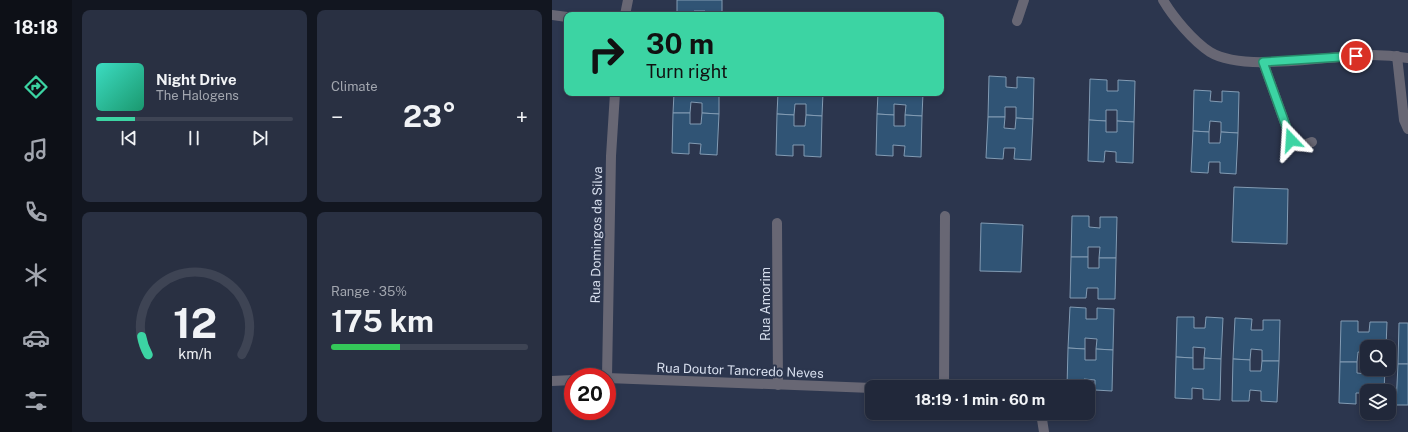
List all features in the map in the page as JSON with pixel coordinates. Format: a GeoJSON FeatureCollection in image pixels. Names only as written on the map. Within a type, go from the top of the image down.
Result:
{"type":"FeatureCollection","features":[{"type":"Feature","properties":{"kind":"street"},"geometry":{"type":"LineString","coordinates":[[626,12],[628,0]]}},
{"type":"Feature","properties":{"kind":"street"},"geometry":{"type":"LineString","coordinates":[[1017,21],[1024,0]]}},
{"type":"Feature","properties":{"kind":"street"},"geometry":{"type":"LineString","coordinates":[[1163,0],[1170,12],[1183,27],[1210,52],[1234,61],[1263,62],[1372,55],[1408,58]]}},
{"type":"Feature","properties":{"kind":"street"},"geometry":{"type":"LineString","coordinates":[[552,15],[564,17]]}},
{"type":"Feature","properties":{"kind":"street"},"geometry":{"type":"LineString","coordinates":[[1397,56],[1404,120],[1408,129]]}},
{"type":"Feature","properties":{"kind":"street"},"geometry":{"type":"LineString","coordinates":[[1263,62],[1294,146],[1299,147],[1312,142]]}},
{"type":"Feature","properties":{"kind":"street","name":"Rua Domingos da Silva"},"geometry":{"type":"LineString","coordinates":[[607,368],[610,172],[615,96]]}},
{"type":"Feature","properties":{"kind":"street"},"geometry":{"type":"LineString","coordinates":[[944,380],[945,216]]}},
{"type":"Feature","properties":{"kind":"street","name":"Rua Amorim"},"geometry":{"type":"LineString","coordinates":[[777,223],[778,385]]}},
{"type":"Feature","properties":{"kind":"street","name":"Rua Doutor Tancredo Neves"},"geometry":{"type":"LineString","coordinates":[[616,377],[865,388]]}},
{"type":"Feature","properties":{"kind":"street"},"geometry":{"type":"LineString","coordinates":[[552,381],[564,380]]}},
{"type":"Feature","properties":{"kind":"street"},"geometry":{"type":"LineString","coordinates":[[1042,420],[1044,432]]}},
{"type":"Feature","properties":{"kind":"building"},"geometry":{"type":"Polygon","coordinates":[[[677,0],[722,0],[722,12],[677,12],[677,0]]]}},
{"type":"Feature","properties":{"kind":"building"},"geometry":{"type":"Polygon","coordinates":[[[989,76],[1006,77],[1006,87],[1017,88],[1017,77],[1034,78],[1033,119],[1016,118],[1016,107],[1005,107],[1005,117],[988,117],[989,76]]]}},
{"type":"Feature","properties":{"kind":"building"},"geometry":{"type":"Polygon","coordinates":[[[1090,79],[1107,80],[1107,91],[1118,91],[1118,80],[1135,81],[1134,122],[1117,121],[1117,110],[1106,110],[1106,121],[1089,120],[1090,79]]]}},
{"type":"Feature","properties":{"kind":"building"},"geometry":{"type":"Polygon","coordinates":[[[1194,90],[1211,91],[1210,101],[1222,102],[1222,91],[1239,92],[1238,133],[1221,132],[1221,122],[1210,121],[1209,132],[1193,131],[1194,90]]]}},
{"type":"Feature","properties":{"kind":"building"},"geometry":{"type":"Polygon","coordinates":[[[674,96],[719,96],[719,114],[702,113],[702,103],[691,102],[690,113],[673,113],[674,96]]]}},
{"type":"Feature","properties":{"kind":"building"},"geometry":{"type":"Polygon","coordinates":[[[778,96],[823,96],[822,116],[806,115],[806,104],[795,104],[794,115],[777,114],[778,96]]]}},
{"type":"Feature","properties":{"kind":"building"},"geometry":{"type":"Polygon","coordinates":[[[878,96],[923,96],[922,116],[905,115],[906,105],[894,104],[894,115],[877,114],[878,96]]]}},
{"type":"Feature","properties":{"kind":"building"},"geometry":{"type":"Polygon","coordinates":[[[673,113],[690,113],[690,124],[701,124],[702,113],[719,114],[717,155],[700,154],[701,144],[689,143],[689,154],[672,153],[673,113]]]}},
{"type":"Feature","properties":{"kind":"building"},"geometry":{"type":"Polygon","coordinates":[[[777,114],[794,115],[794,126],[805,126],[806,115],[822,116],[821,157],[804,156],[804,145],[793,145],[793,156],[776,155],[777,114]]]}},
{"type":"Feature","properties":{"kind":"building"},"geometry":{"type":"Polygon","coordinates":[[[877,114],[894,115],[894,126],[905,126],[905,115],[922,116],[921,157],[904,156],[905,146],[893,145],[893,156],[876,155],[877,114]]]}},
{"type":"Feature","properties":{"kind":"building"},"geometry":{"type":"Polygon","coordinates":[[[988,117],[1005,117],[1004,128],[1015,129],[1016,118],[1033,119],[1031,160],[1014,159],[1015,148],[1004,148],[1003,159],[986,158],[988,117]]]}},
{"type":"Feature","properties":{"kind":"building"},"geometry":{"type":"Polygon","coordinates":[[[1089,120],[1106,121],[1106,132],[1117,132],[1117,121],[1134,122],[1133,163],[1116,162],[1116,152],[1105,151],[1104,162],[1088,161],[1089,120]]]}},
{"type":"Feature","properties":{"kind":"building"},"geometry":{"type":"Polygon","coordinates":[[[1193,131],[1209,132],[1209,143],[1220,143],[1221,132],[1238,133],[1236,174],[1220,173],[1220,162],[1209,162],[1208,173],[1191,172],[1193,131]]]}},
{"type":"Feature","properties":{"kind":"building"},"geometry":{"type":"Polygon","coordinates":[[[1234,187],[1288,189],[1287,244],[1232,242],[1234,187]]]}},
{"type":"Feature","properties":{"kind":"building"},"geometry":{"type":"Polygon","coordinates":[[[1072,216],[1089,216],[1089,227],[1100,228],[1100,217],[1117,217],[1116,258],[1099,258],[1100,247],[1088,247],[1088,257],[1071,257],[1072,216]]]}},
{"type":"Feature","properties":{"kind":"building"},"geometry":{"type":"Polygon","coordinates":[[[981,223],[1023,225],[1021,272],[980,271],[981,223]]]}},
{"type":"Feature","properties":{"kind":"building"},"geometry":{"type":"Polygon","coordinates":[[[1071,257],[1088,257],[1088,268],[1099,268],[1099,258],[1116,258],[1115,299],[1098,299],[1098,288],[1087,288],[1086,298],[1070,298],[1071,257]]]}},
{"type":"Feature","properties":{"kind":"building"},"geometry":{"type":"Polygon","coordinates":[[[1070,307],[1086,308],[1086,319],[1097,319],[1097,308],[1114,309],[1113,350],[1096,349],[1097,339],[1085,338],[1085,349],[1068,348],[1070,307]]]}},
{"type":"Feature","properties":{"kind":"building"},"geometry":{"type":"Polygon","coordinates":[[[1177,317],[1194,317],[1194,328],[1205,328],[1206,317],[1223,318],[1221,359],[1204,358],[1205,348],[1193,347],[1193,358],[1176,357],[1177,317]]]}},
{"type":"Feature","properties":{"kind":"building"},"geometry":{"type":"Polygon","coordinates":[[[1235,318],[1252,319],[1251,330],[1263,330],[1263,320],[1280,320],[1279,361],[1262,361],[1262,350],[1251,349],[1250,360],[1233,359],[1235,318]]]}},
{"type":"Feature","properties":{"kind":"building"},"geometry":{"type":"Polygon","coordinates":[[[1341,321],[1358,321],[1358,332],[1369,332],[1370,322],[1387,322],[1386,340],[1360,340],[1360,352],[1358,352],[1357,362],[1340,362],[1341,321]]]}},
{"type":"Feature","properties":{"kind":"building"},"geometry":{"type":"Polygon","coordinates":[[[1399,323],[1408,323],[1408,364],[1398,364],[1399,323]]]}},
{"type":"Feature","properties":{"kind":"building"},"geometry":{"type":"Polygon","coordinates":[[[1068,348],[1085,349],[1085,360],[1096,360],[1096,349],[1113,350],[1112,391],[1095,390],[1095,380],[1067,380],[1068,348]]]}},
{"type":"Feature","properties":{"kind":"building"},"geometry":{"type":"Polygon","coordinates":[[[1176,357],[1193,358],[1193,369],[1204,369],[1204,358],[1221,359],[1220,400],[1203,399],[1203,389],[1192,388],[1192,399],[1175,398],[1176,357]]]}},
{"type":"Feature","properties":{"kind":"building"},"geometry":{"type":"Polygon","coordinates":[[[1233,359],[1250,360],[1250,371],[1261,371],[1262,361],[1279,361],[1277,402],[1261,401],[1261,391],[1250,390],[1249,401],[1232,401],[1233,359]]]}},
{"type":"Feature","properties":{"kind":"building"},"geometry":{"type":"Polygon","coordinates":[[[1340,362],[1357,362],[1357,373],[1360,373],[1360,376],[1385,376],[1384,384],[1360,384],[1360,393],[1356,393],[1356,404],[1339,403],[1340,362]]]}},
{"type":"Feature","properties":{"kind":"building"},"geometry":{"type":"Polygon","coordinates":[[[1398,364],[1408,364],[1408,405],[1396,405],[1398,364]]]}},
{"type":"Feature","properties":{"kind":"route"},"geometry":{"type":"LineString","coordinates":[[1291,140],[1263,62],[1356,56]]}}]}
